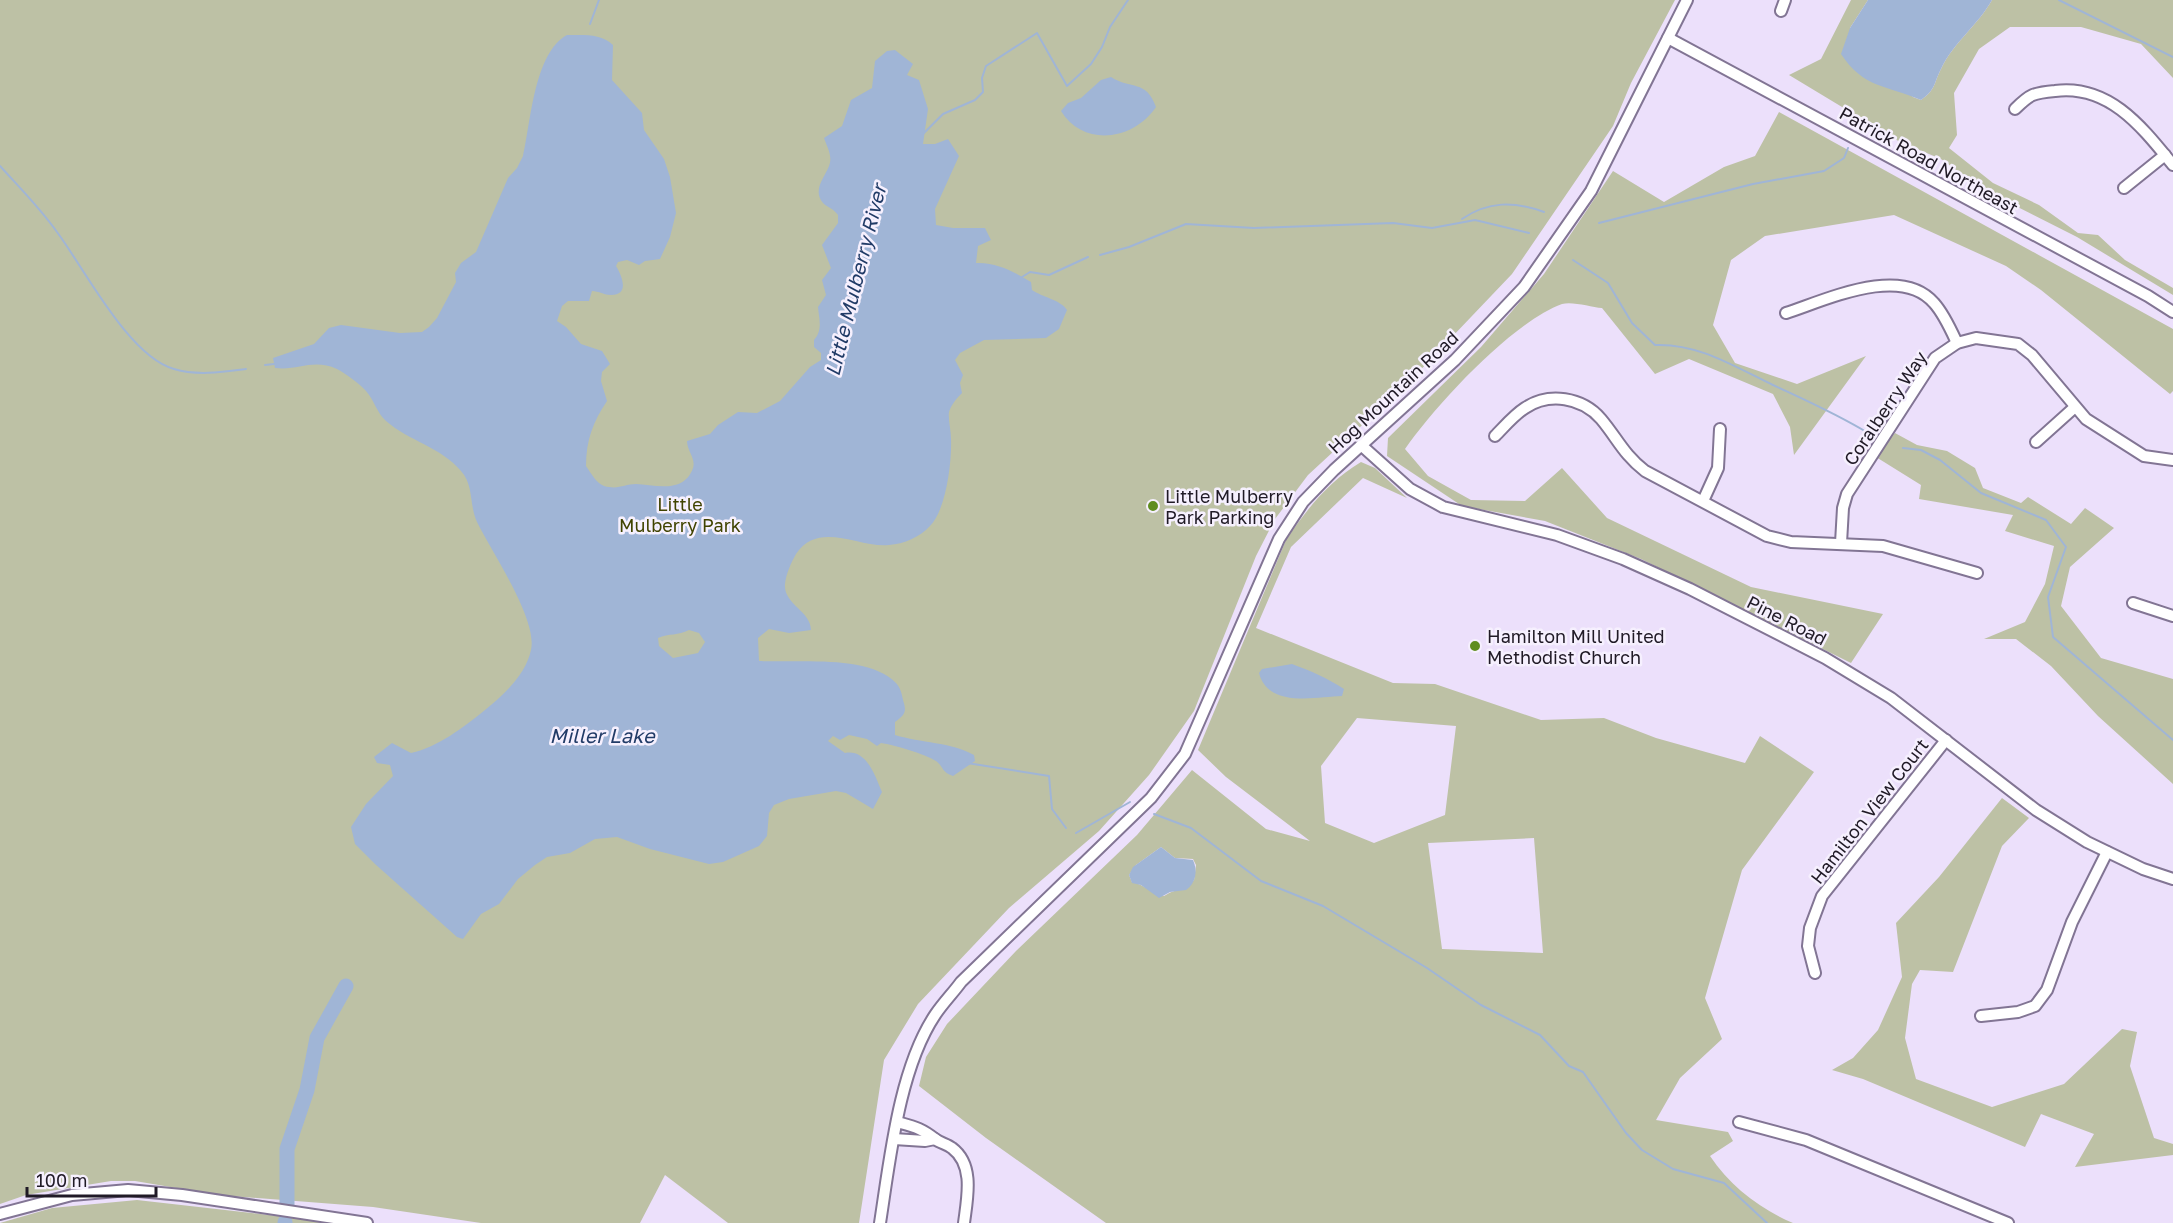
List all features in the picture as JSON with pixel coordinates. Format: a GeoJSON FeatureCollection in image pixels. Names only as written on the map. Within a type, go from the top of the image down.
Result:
{"type":"FeatureCollection","features":[{"type":"Feature","properties":{"kind":"street","name":"Hog Mountain Road"},"geometry":{"type":"LineString","coordinates":[[880,1223],[897,1122],[908,1075],[934,1016],[961,982],[1135,814],[1185,754],[1279,539],[1303,502],[1360,445],[1455,360],[1524,287],[1591,192],[1687,0]]}},
{"type":"Feature","properties":{"kind":"street"},"geometry":{"type":"LineString","coordinates":[[1781,11],[1785,0]]}},
{"type":"Feature","properties":{"kind":"street","name":"Patrick Road Northeast"},"geometry":{"type":"LineString","coordinates":[[1668,38],[2148,296],[2173,312]]}},
{"type":"Feature","properties":{"kind":"street"},"geometry":{"type":"LineString","coordinates":[[2015,109],[2030,94],[2071,89],[2102,96],[2133,117],[2173,165]]}},
{"type":"Feature","properties":{"kind":"street"},"geometry":{"type":"LineString","coordinates":[[2124,188],[2165,155]]}},
{"type":"Feature","properties":{"kind":"street"},"geometry":{"type":"LineString","coordinates":[[1786,312],[1881,284],[1913,288],[1934,302],[1957,343]]}},
{"type":"Feature","properties":{"kind":"street","name":"Coralberry Way"},"geometry":{"type":"LineString","coordinates":[[1841,543],[1843,508],[1848,494],[1935,358],[1957,343],[1987,338],[2018,344],[2032,356],[2075,406],[2107,434],[2144,456],[2173,460]]}},
{"type":"Feature","properties":{"kind":"street"},"geometry":{"type":"LineString","coordinates":[[1495,436],[1525,408],[1543,400],[1562,398],[1583,404],[1600,418],[1628,458],[1645,471],[1767,536],[1791,542],[1883,546],[1977,573]]}},
{"type":"Feature","properties":{"kind":"street"},"geometry":{"type":"LineString","coordinates":[[2036,442],[2075,406]]}},
{"type":"Feature","properties":{"kind":"street"},"geometry":{"type":"LineString","coordinates":[[1703,501],[1718,468],[1720,429]]}},
{"type":"Feature","properties":{"kind":"street","name":"Pine Road"},"geometry":{"type":"LineString","coordinates":[[1360,445],[1410,489],[1443,507],[1461,514],[1557,535],[1623,559],[1792,640],[1891,698],[2036,810],[2107,852],[2142,869],[2173,879]]}},
{"type":"Feature","properties":{"kind":"street"},"geometry":{"type":"LineString","coordinates":[[2133,603],[2173,616]]}},
{"type":"Feature","properties":{"kind":"street","name":"Hamilton View Court"},"geometry":{"type":"LineString","coordinates":[[1815,972],[1808,946],[1810,928],[1822,896],[1946,740]]}},
{"type":"Feature","properties":{"kind":"street"},"geometry":{"type":"LineString","coordinates":[[1981,1016],[2018,1012],[2035,1006],[2047,990],[2073,922],[2107,852]]}},
{"type":"Feature","properties":{"kind":"street"},"geometry":{"type":"LineString","coordinates":[[897,1122],[927,1131],[935,1139],[953,1148],[964,1164],[969,1186],[964,1223]]}},
{"type":"Feature","properties":{"kind":"street"},"geometry":{"type":"LineString","coordinates":[[1739,1122],[1806,1140],[2008,1223]]}},
{"type":"Feature","properties":{"kind":"street"},"geometry":{"type":"LineString","coordinates":[[894,1139],[925,1141],[935,1139]]}},
{"type":"Feature","properties":{"kind":"street"},"geometry":{"type":"LineString","coordinates":[[0,1214],[72,1195],[128,1190],[182,1195],[367,1223]]}},
{"type":"Feature","properties":{"kind":"green space","name":"Little Mulberry Park"},"geometry":{"type":"Polygon","coordinates":[[[0,0],[1675,0],[1631,83],[1613,126],[1512,274],[1410,381],[1308,475],[1275,519],[1256,556],[1194,711],[1149,775],[1099,831],[1009,908],[918,1004],[884,1060],[859,1223],[728,1223],[665,1175],[640,1223],[481,1223],[373,1207],[218,1195],[135,1181],[111,1181],[26,1195],[0,1204],[0,0]]]}},
{"type":"Feature","properties":{"kind":"green space"},"geometry":{"type":"Polygon","coordinates":[[[1851,0],[1868,0],[1850,28],[1913,97],[1921,100],[1932,90],[1952,51],[1992,0],[2173,0],[2173,78],[2141,44],[2081,27],[2010,27],[1979,49],[1954,93],[1957,135],[1949,148],[1993,183],[2039,205],[2078,233],[2098,235],[2125,260],[2173,288],[2173,295],[2077,237],[1984,190],[1941,159],[1900,142],[1789,75],[1821,59],[1851,0]]]}},
{"type":"Feature","properties":{"kind":"green space"},"geometry":{"type":"Polygon","coordinates":[[[1779,112],[2173,329],[2173,391],[2170,394],[2041,290],[2006,266],[1894,215],[1765,236],[1731,260],[1713,325],[1735,363],[1797,384],[1866,356],[1794,455],[1790,427],[1773,394],[1689,359],[1655,374],[1602,308],[1571,303],[1562,304],[1542,314],[1520,328],[1498,347],[1435,410],[1405,449],[1428,476],[1471,500],[1525,501],[1562,468],[1607,518],[1751,587],[1883,614],[1851,663],[1641,559],[1545,521],[1462,506],[1387,456],[1388,438],[1481,347],[1544,274],[1613,171],[1664,202],[1724,167],[1755,156],[1779,112]]]}},
{"type":"Feature","properties":{"kind":"green space"},"geometry":{"type":"Polygon","coordinates":[[[1895,433],[1917,445],[1947,451],[1975,468],[1983,488],[2021,503],[2028,497],[2071,524],[2085,508],[2114,528],[2070,567],[2061,606],[2101,658],[2173,679],[2173,784],[2098,716],[2051,666],[2016,639],[1984,639],[2025,622],[2045,584],[2054,546],[2005,531],[2013,515],[1919,499],[1921,485],[1876,457],[1895,433]]]}},
{"type":"Feature","properties":{"kind":"green space"},"geometry":{"type":"Polygon","coordinates":[[[1361,462],[1375,468],[1407,498],[1363,478],[1291,547],[1256,628],[1393,683],[1435,684],[1541,720],[1604,718],[1656,738],[1745,763],[1760,736],[1814,772],[1742,870],[1705,998],[1722,1039],[1680,1078],[1656,1120],[1728,1132],[1733,1141],[1710,1156],[1736,1187],[1769,1211],[1793,1223],[1106,1223],[986,1138],[919,1086],[926,1057],[947,1024],[1016,951],[1137,835],[1192,770],[1266,829],[1310,841],[1226,777],[1198,750],[1286,540],[1319,496],[1361,462]],[[1357,718],[1321,766],[1325,823],[1374,843],[1445,815],[1456,726],[1357,718]],[[1534,838],[1428,843],[1442,949],[1543,953],[1534,838]],[[1161,847],[1136,865],[1129,875],[1132,882],[1164,896],[1194,880],[1196,865],[1193,859],[1175,858],[1161,847]]]}},
{"type":"Feature","properties":{"kind":"green space"},"geometry":{"type":"Polygon","coordinates":[[[2002,798],[2029,818],[2002,846],[1953,972],[1920,970],[1912,984],[1905,1038],[1916,1079],[1992,1107],[2064,1084],[2122,1029],[2137,1032],[2130,1066],[2154,1138],[2173,1144],[2173,1155],[2075,1167],[2094,1134],[2041,1114],[2025,1147],[1863,1079],[1832,1070],[1853,1058],[1878,1030],[1902,977],[1896,923],[1939,877],[2002,798]]]}},
{"type":"Feature","properties":{"kind":"green space"},"geometry":{"type":"Polygon","coordinates":[[[137,1200],[340,1223],[0,1223],[52,1208],[137,1200]]]}},
{"type":"Feature","properties":{"kind":"water"},"geometry":{"type":"Polygon","coordinates":[[[1868,0],[1992,0],[1946,60],[1932,90],[1921,100],[1867,80],[1858,74],[1841,54],[1850,28],[1868,0]]]}},
{"type":"Feature","properties":{"kind":"water","name":"Miller Lake"},"geometry":{"type":"Polygon","coordinates":[[[567,35],[579,35],[603,38],[613,45],[612,80],[642,113],[644,130],[664,159],[670,177],[676,213],[670,237],[660,259],[645,261],[639,265],[627,260],[618,262],[616,266],[623,284],[621,292],[611,295],[592,291],[589,301],[568,301],[562,306],[557,321],[566,327],[581,344],[602,351],[610,364],[602,372],[601,381],[607,401],[591,432],[586,457],[586,466],[601,485],[614,487],[636,484],[668,486],[683,482],[689,476],[694,464],[687,441],[710,434],[718,425],[738,412],[757,413],[780,401],[810,367],[821,360],[821,353],[814,347],[814,340],[820,320],[818,307],[826,295],[822,280],[831,268],[822,245],[838,223],[838,215],[823,203],[819,193],[820,184],[830,162],[824,138],[842,126],[851,100],[872,88],[875,61],[887,51],[895,50],[913,64],[907,75],[919,80],[928,109],[923,144],[935,144],[948,139],[959,156],[935,209],[936,225],[953,228],[985,228],[991,240],[978,246],[976,263],[1005,268],[1031,282],[1032,290],[1067,310],[1059,329],[1046,338],[984,340],[960,353],[955,360],[963,375],[960,383],[962,393],[949,412],[951,449],[949,472],[944,498],[936,519],[917,537],[895,544],[877,545],[827,537],[805,544],[794,557],[785,584],[788,597],[807,618],[811,630],[789,633],[769,629],[758,638],[759,661],[832,662],[869,668],[884,674],[899,686],[905,708],[903,715],[895,722],[895,735],[956,748],[974,755],[975,761],[953,776],[946,773],[936,761],[910,750],[881,743],[877,746],[867,739],[849,735],[840,740],[833,736],[828,741],[845,753],[853,753],[865,759],[873,772],[882,792],[873,809],[846,793],[836,791],[789,799],[774,805],[769,813],[767,836],[759,846],[723,862],[709,864],[650,849],[617,837],[595,839],[570,853],[547,857],[535,865],[518,879],[499,904],[481,914],[463,939],[457,937],[355,844],[351,827],[366,804],[393,776],[390,765],[377,763],[374,757],[392,743],[411,753],[441,741],[500,698],[519,676],[531,650],[527,621],[512,585],[477,522],[468,482],[461,471],[435,450],[386,421],[366,391],[341,371],[320,365],[275,368],[273,358],[314,344],[329,328],[341,325],[400,333],[422,332],[429,327],[437,318],[456,282],[455,273],[461,263],[476,252],[508,178],[517,168],[523,156],[541,72],[556,44],[567,35]],[[689,630],[662,636],[658,638],[659,646],[673,658],[698,653],[705,642],[699,633],[689,630]]]}},
{"type":"Feature","properties":{"kind":"water"},"geometry":{"type":"Polygon","coordinates":[[[1111,77],[1148,92],[1156,107],[1147,118],[1122,133],[1095,135],[1082,131],[1061,111],[1068,103],[1081,98],[1101,80],[1111,77]]]}},
{"type":"Feature","properties":{"kind":"water"},"geometry":{"type":"Polygon","coordinates":[[[1292,664],[1344,689],[1342,696],[1294,698],[1272,692],[1264,684],[1259,673],[1262,669],[1292,664]]]}},
{"type":"Feature","properties":{"kind":"water"},"geometry":{"type":"Polygon","coordinates":[[[1161,847],[1175,858],[1193,860],[1196,872],[1192,884],[1186,890],[1170,892],[1159,898],[1141,885],[1132,883],[1129,875],[1133,867],[1161,847]]]}},
{"type":"Feature","properties":{"kind":"water"},"geometry":{"type":"Polygon","coordinates":[[[346,986],[350,993],[342,1002],[338,1013],[331,1014],[329,1007],[346,986]]]}},
{"type":"Feature","properties":{"kind":"waterway"},"geometry":{"type":"LineString","coordinates":[[590,24],[599,0]]}},
{"type":"Feature","properties":{"kind":"waterway","name":"Little Mulberry River"},"geometry":{"type":"LineString","coordinates":[[923,134],[943,114],[975,100],[983,92],[982,78],[986,66],[1037,33],[1067,86],[1091,64],[1102,47],[1110,27],[1128,0]]}},
{"type":"Feature","properties":{"kind":"waterway"},"geometry":{"type":"LineString","coordinates":[[2059,0],[2173,57]]}},
{"type":"Feature","properties":{"kind":"waterway"},"geometry":{"type":"LineString","coordinates":[[1599,223],[1753,184],[1824,171],[1844,158],[1848,148]]}},
{"type":"Feature","properties":{"kind":"waterway"},"geometry":{"type":"LineString","coordinates":[[0,166],[50,223],[109,310],[141,348],[157,361],[183,371],[210,373],[246,369]]}},
{"type":"Feature","properties":{"kind":"waterway"},"geometry":{"type":"LineString","coordinates":[[1462,219],[1482,209],[1501,205],[1522,206],[1544,212]]}},
{"type":"Feature","properties":{"kind":"waterway"},"geometry":{"type":"LineString","coordinates":[[1100,255],[1129,247],[1186,224],[1254,228],[1393,223],[1432,228],[1475,220],[1529,233]]}},
{"type":"Feature","properties":{"kind":"waterway"},"geometry":{"type":"LineString","coordinates":[[1022,277],[1030,272],[1049,275],[1088,257]]}},
{"type":"Feature","properties":{"kind":"waterway"},"geometry":{"type":"LineString","coordinates":[[1573,260],[1608,283],[1632,323],[1655,345],[1686,348],[1716,358],[1868,433]]}},
{"type":"Feature","properties":{"kind":"waterway"},"geometry":{"type":"LineString","coordinates":[[265,365],[274,364]]}},
{"type":"Feature","properties":{"kind":"waterway"},"geometry":{"type":"LineString","coordinates":[[1903,448],[1921,450],[1940,460],[1981,493],[2046,520],[2066,547],[2048,597],[2053,637],[2173,740]]}},
{"type":"Feature","properties":{"kind":"waterway"},"geometry":{"type":"LineString","coordinates":[[967,763],[1049,776],[1052,809],[1066,828]]}},
{"type":"Feature","properties":{"kind":"waterway"},"geometry":{"type":"LineString","coordinates":[[1076,833],[1130,802]]}},
{"type":"Feature","properties":{"kind":"waterway"},"geometry":{"type":"LineString","coordinates":[[1154,814],[1191,828],[1261,881],[1323,906],[1427,968],[1481,1005],[1540,1035],[1569,1066],[1583,1072],[1626,1133],[1642,1150],[1673,1169],[1724,1183],[1767,1223]]}},
{"type":"Feature","properties":{"kind":"waterway","name":"Little Mulberry River"},"geometry":{"type":"LineString","coordinates":[[287,1205],[287,1149],[307,1090],[317,1038],[346,986]]}},
{"type":"Feature","properties":{"kind":"place","name":"Little Mulberry Park Parking"},"geometry":{"type":"Point","coordinates":[1153,506]}},
{"type":"Feature","properties":{"kind":"place","name":"Hamilton Mill United Methodist Church"},"geometry":{"type":"Point","coordinates":[1475,646]}}]}
